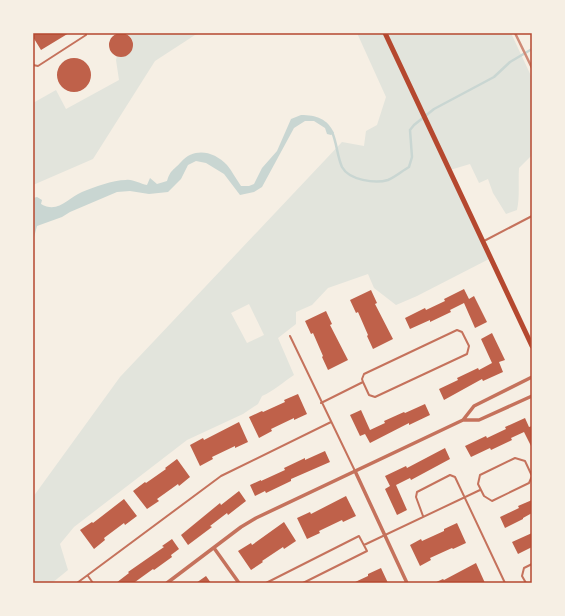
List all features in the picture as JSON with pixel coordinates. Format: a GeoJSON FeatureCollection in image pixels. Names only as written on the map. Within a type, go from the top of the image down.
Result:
{"type":"FeatureCollection","features":[{"type":"Feature","properties":{"kind":"main road"},"geometry":{"type":"LineString","coordinates":[[385,33],[532,345]]}},
{"type":"Feature","properties":{"kind":"street"},"geometry":{"type":"LineString","coordinates":[[463,420],[474,406],[532,378]]}},
{"type":"Feature","properties":{"kind":"street"},"geometry":{"type":"LineString","coordinates":[[167,583],[241,527],[256,518],[463,420],[478,420],[532,396]]}},
{"type":"Feature","properties":{"kind":"street"},"geometry":{"type":"LineString","coordinates":[[355,471],[407,583]]}},
{"type":"Feature","properties":{"kind":"street"},"geometry":{"type":"LineString","coordinates":[[214,548],[239,583]]}},
{"type":"Feature","properties":{"kind":"lane"},"geometry":{"type":"LineString","coordinates":[[33,65],[38,66],[86,35],[86,33]]}},
{"type":"Feature","properties":{"kind":"lane"},"geometry":{"type":"LineString","coordinates":[[483,242],[532,216]]}},
{"type":"Feature","properties":{"kind":"lane"},"geometry":{"type":"LineString","coordinates":[[457,330],[462,332],[469,346],[467,354],[375,397],[369,395],[363,382],[362,379],[364,374],[457,330]]}},
{"type":"Feature","properties":{"kind":"lane"},"geometry":{"type":"LineString","coordinates":[[290,336],[355,471]]}},
{"type":"Feature","properties":{"kind":"lane"},"geometry":{"type":"LineString","coordinates":[[322,403],[363,382]]}},
{"type":"Feature","properties":{"kind":"lane"},"geometry":{"type":"LineString","coordinates":[[77,583],[221,476],[331,422]]}},
{"type":"Feature","properties":{"kind":"lane"},"geometry":{"type":"LineString","coordinates":[[515,458],[525,460],[532,476],[529,483],[492,501],[484,496],[480,490],[478,484],[480,475],[515,458]]}},
{"type":"Feature","properties":{"kind":"lane"},"geometry":{"type":"LineString","coordinates":[[423,516],[416,497],[417,492],[450,475],[455,477],[505,583]]}},
{"type":"Feature","properties":{"kind":"lane"},"geometry":{"type":"LineString","coordinates":[[363,545],[480,490]]}},
{"type":"Feature","properties":{"kind":"lane"},"geometry":{"type":"LineString","coordinates":[[266,583],[359,536],[367,552],[303,583]]}},
{"type":"Feature","properties":{"kind":"lane"},"geometry":{"type":"LineString","coordinates":[[526,583],[522,576],[524,568],[532,564]]}},
{"type":"Feature","properties":{"kind":"lane"},"geometry":{"type":"LineString","coordinates":[[88,575],[93,583]]}},
{"type":"Feature","properties":{"kind":"shaded area"},"geometry":{"type":"Polygon","coordinates":[[[123,33],[201,33],[195,35],[155,61],[93,159],[33,185],[33,103],[56,90],[66,109],[119,80],[116,60],[117,56],[128,54],[133,45],[131,37],[123,33]]]}},
{"type":"Feature","properties":{"kind":"shaded area"},"geometry":{"type":"Polygon","coordinates":[[[357,33],[511,33],[532,78],[532,155],[519,168],[517,210],[506,214],[493,193],[488,179],[479,183],[470,164],[450,170],[491,258],[417,296],[396,305],[374,288],[368,274],[328,288],[312,305],[296,312],[296,324],[278,338],[294,375],[262,396],[258,404],[243,414],[187,440],[74,527],[60,544],[68,570],[52,583],[33,583],[33,497],[120,377],[342,142],[364,146],[366,131],[377,125],[386,97],[357,33]],[[249,304],[231,313],[247,343],[264,335],[249,304]]]}},
{"type":"Feature","properties":{"kind":"shaded area"},"geometry":{"type":"Polygon","coordinates":[[[301,115],[316,117],[325,121],[334,133],[331,135],[327,134],[325,128],[314,121],[305,121],[294,128],[262,187],[254,192],[240,195],[224,174],[206,163],[196,161],[188,165],[181,179],[168,192],[149,194],[130,191],[117,192],[70,212],[62,217],[37,226],[33,241],[33,198],[37,197],[42,200],[41,204],[47,207],[53,207],[63,204],[82,192],[115,181],[129,180],[147,185],[150,178],[157,184],[167,181],[172,170],[186,157],[192,154],[210,154],[222,160],[227,165],[241,186],[249,186],[254,184],[262,168],[277,151],[291,119],[301,115]]]}},
{"type":"Feature","properties":{"kind":"building"},"geometry":{"type":"Polygon","coordinates":[[[33,33],[69,33],[41,50],[33,37],[33,33]]]}},
{"type":"Feature","properties":{"kind":"building"},"geometry":{"type":"Polygon","coordinates":[[[121,33],[129,37],[133,45],[129,53],[121,57],[113,53],[109,45],[113,37],[121,33]]]}},
{"type":"Feature","properties":{"kind":"building"},"geometry":{"type":"Polygon","coordinates":[[[77,58],[84,60],[89,65],[91,75],[89,85],[84,90],[71,92],[64,90],[59,85],[57,72],[59,65],[64,60],[77,58]]]}},
{"type":"Feature","properties":{"kind":"building"},"geometry":{"type":"Polygon","coordinates":[[[464,289],[469,299],[474,296],[487,322],[475,328],[464,303],[450,310],[451,312],[410,329],[405,318],[425,308],[426,310],[445,301],[444,299],[464,289]]]}},
{"type":"Feature","properties":{"kind":"building"},"geometry":{"type":"Polygon","coordinates":[[[371,290],[377,303],[375,304],[393,339],[373,349],[358,312],[356,313],[350,300],[371,290]]]}},
{"type":"Feature","properties":{"kind":"building"},"geometry":{"type":"Polygon","coordinates":[[[326,311],[332,324],[330,325],[348,360],[328,370],[313,333],[311,334],[305,321],[326,311]]]}},
{"type":"Feature","properties":{"kind":"building"},"geometry":{"type":"Polygon","coordinates":[[[492,333],[505,360],[499,362],[503,372],[483,381],[482,379],[444,400],[439,389],[458,380],[457,378],[478,368],[479,370],[492,363],[481,339],[492,333]]]}},
{"type":"Feature","properties":{"kind":"building"},"geometry":{"type":"Polygon","coordinates":[[[298,394],[307,414],[294,420],[294,418],[271,429],[272,431],[259,438],[249,417],[285,402],[284,400],[298,394]]]}},
{"type":"Feature","properties":{"kind":"building"},"geometry":{"type":"Polygon","coordinates":[[[425,404],[430,415],[409,425],[409,423],[370,443],[365,434],[360,436],[350,415],[361,410],[370,430],[385,423],[384,421],[425,404]]]}},
{"type":"Feature","properties":{"kind":"building"},"geometry":{"type":"Polygon","coordinates":[[[525,418],[529,427],[532,426],[532,448],[524,432],[511,438],[512,440],[491,450],[490,448],[471,457],[465,446],[486,436],[487,438],[506,429],[505,427],[525,418]]]}},
{"type":"Feature","properties":{"kind":"building"},"geometry":{"type":"Polygon","coordinates":[[[239,422],[248,442],[235,448],[235,446],[212,457],[213,459],[200,466],[190,445],[203,438],[204,440],[239,422]]]}},
{"type":"Feature","properties":{"kind":"building"},"geometry":{"type":"Polygon","coordinates":[[[445,448],[450,459],[411,480],[410,478],[396,485],[407,510],[397,515],[385,489],[390,486],[385,476],[406,466],[407,468],[445,448]]]}},
{"type":"Feature","properties":{"kind":"building"},"geometry":{"type":"Polygon","coordinates":[[[325,451],[330,462],[291,479],[291,481],[266,493],[265,491],[255,496],[250,485],[285,470],[284,468],[305,458],[305,460],[325,451]]]}},
{"type":"Feature","properties":{"kind":"building"},"geometry":{"type":"Polygon","coordinates":[[[177,459],[190,477],[179,486],[178,484],[157,499],[159,501],[147,509],[133,491],[166,469],[165,468],[177,459]]]}},
{"type":"Feature","properties":{"kind":"building"},"geometry":{"type":"Polygon","coordinates":[[[239,491],[246,501],[228,515],[227,513],[210,526],[212,527],[188,545],[181,535],[220,503],[221,505],[239,491]]]}},
{"type":"Feature","properties":{"kind":"building"},"geometry":{"type":"Polygon","coordinates":[[[346,496],[356,516],[343,522],[342,520],[319,531],[320,533],[307,539],[297,518],[310,512],[311,514],[346,496]]]}},
{"type":"Feature","properties":{"kind":"building"},"geometry":{"type":"Polygon","coordinates":[[[124,499],[137,516],[125,525],[124,523],[104,538],[105,540],[94,549],[80,530],[92,522],[93,523],[124,499]]]}},
{"type":"Feature","properties":{"kind":"building"},"geometry":{"type":"Polygon","coordinates":[[[532,500],[532,513],[505,528],[500,517],[519,508],[518,506],[532,500]]]}},
{"type":"Feature","properties":{"kind":"building"},"geometry":{"type":"Polygon","coordinates":[[[284,522],[296,541],[284,549],[283,547],[251,570],[238,551],[251,543],[252,545],[284,522]]]}},
{"type":"Feature","properties":{"kind":"building"},"geometry":{"type":"Polygon","coordinates":[[[457,523],[466,543],[430,558],[431,560],[420,566],[410,545],[421,539],[422,541],[444,531],[444,529],[457,523]]]}},
{"type":"Feature","properties":{"kind":"building"},"geometry":{"type":"Polygon","coordinates":[[[532,533],[532,547],[518,554],[512,542],[532,533]]]}},
{"type":"Feature","properties":{"kind":"building"},"geometry":{"type":"Polygon","coordinates":[[[172,539],[179,549],[171,555],[172,557],[135,582],[136,583],[116,583],[129,573],[128,572],[164,547],[162,546],[172,539]]]}},
{"type":"Feature","properties":{"kind":"building"},"geometry":{"type":"Polygon","coordinates":[[[476,563],[485,583],[434,583],[443,579],[444,580],[476,563]]]}},
{"type":"Feature","properties":{"kind":"building"},"geometry":{"type":"Polygon","coordinates":[[[381,568],[388,583],[353,583],[368,576],[368,574],[381,568]]]}},
{"type":"Feature","properties":{"kind":"building"},"geometry":{"type":"Polygon","coordinates":[[[206,576],[211,583],[196,583],[206,576]]]}},
{"type":"Feature","properties":{"kind":"waterway"},"geometry":{"type":"LineString","coordinates":[[332,132],[340,163],[345,171],[350,175],[363,180],[388,180],[409,167],[412,157],[410,130],[414,125],[434,109],[494,77],[510,62],[532,49]]}},
{"type":"Feature","properties":{"kind":"railway"},"geometry":{"type":"LineString","coordinates":[[515,33],[532,68]]}}]}
